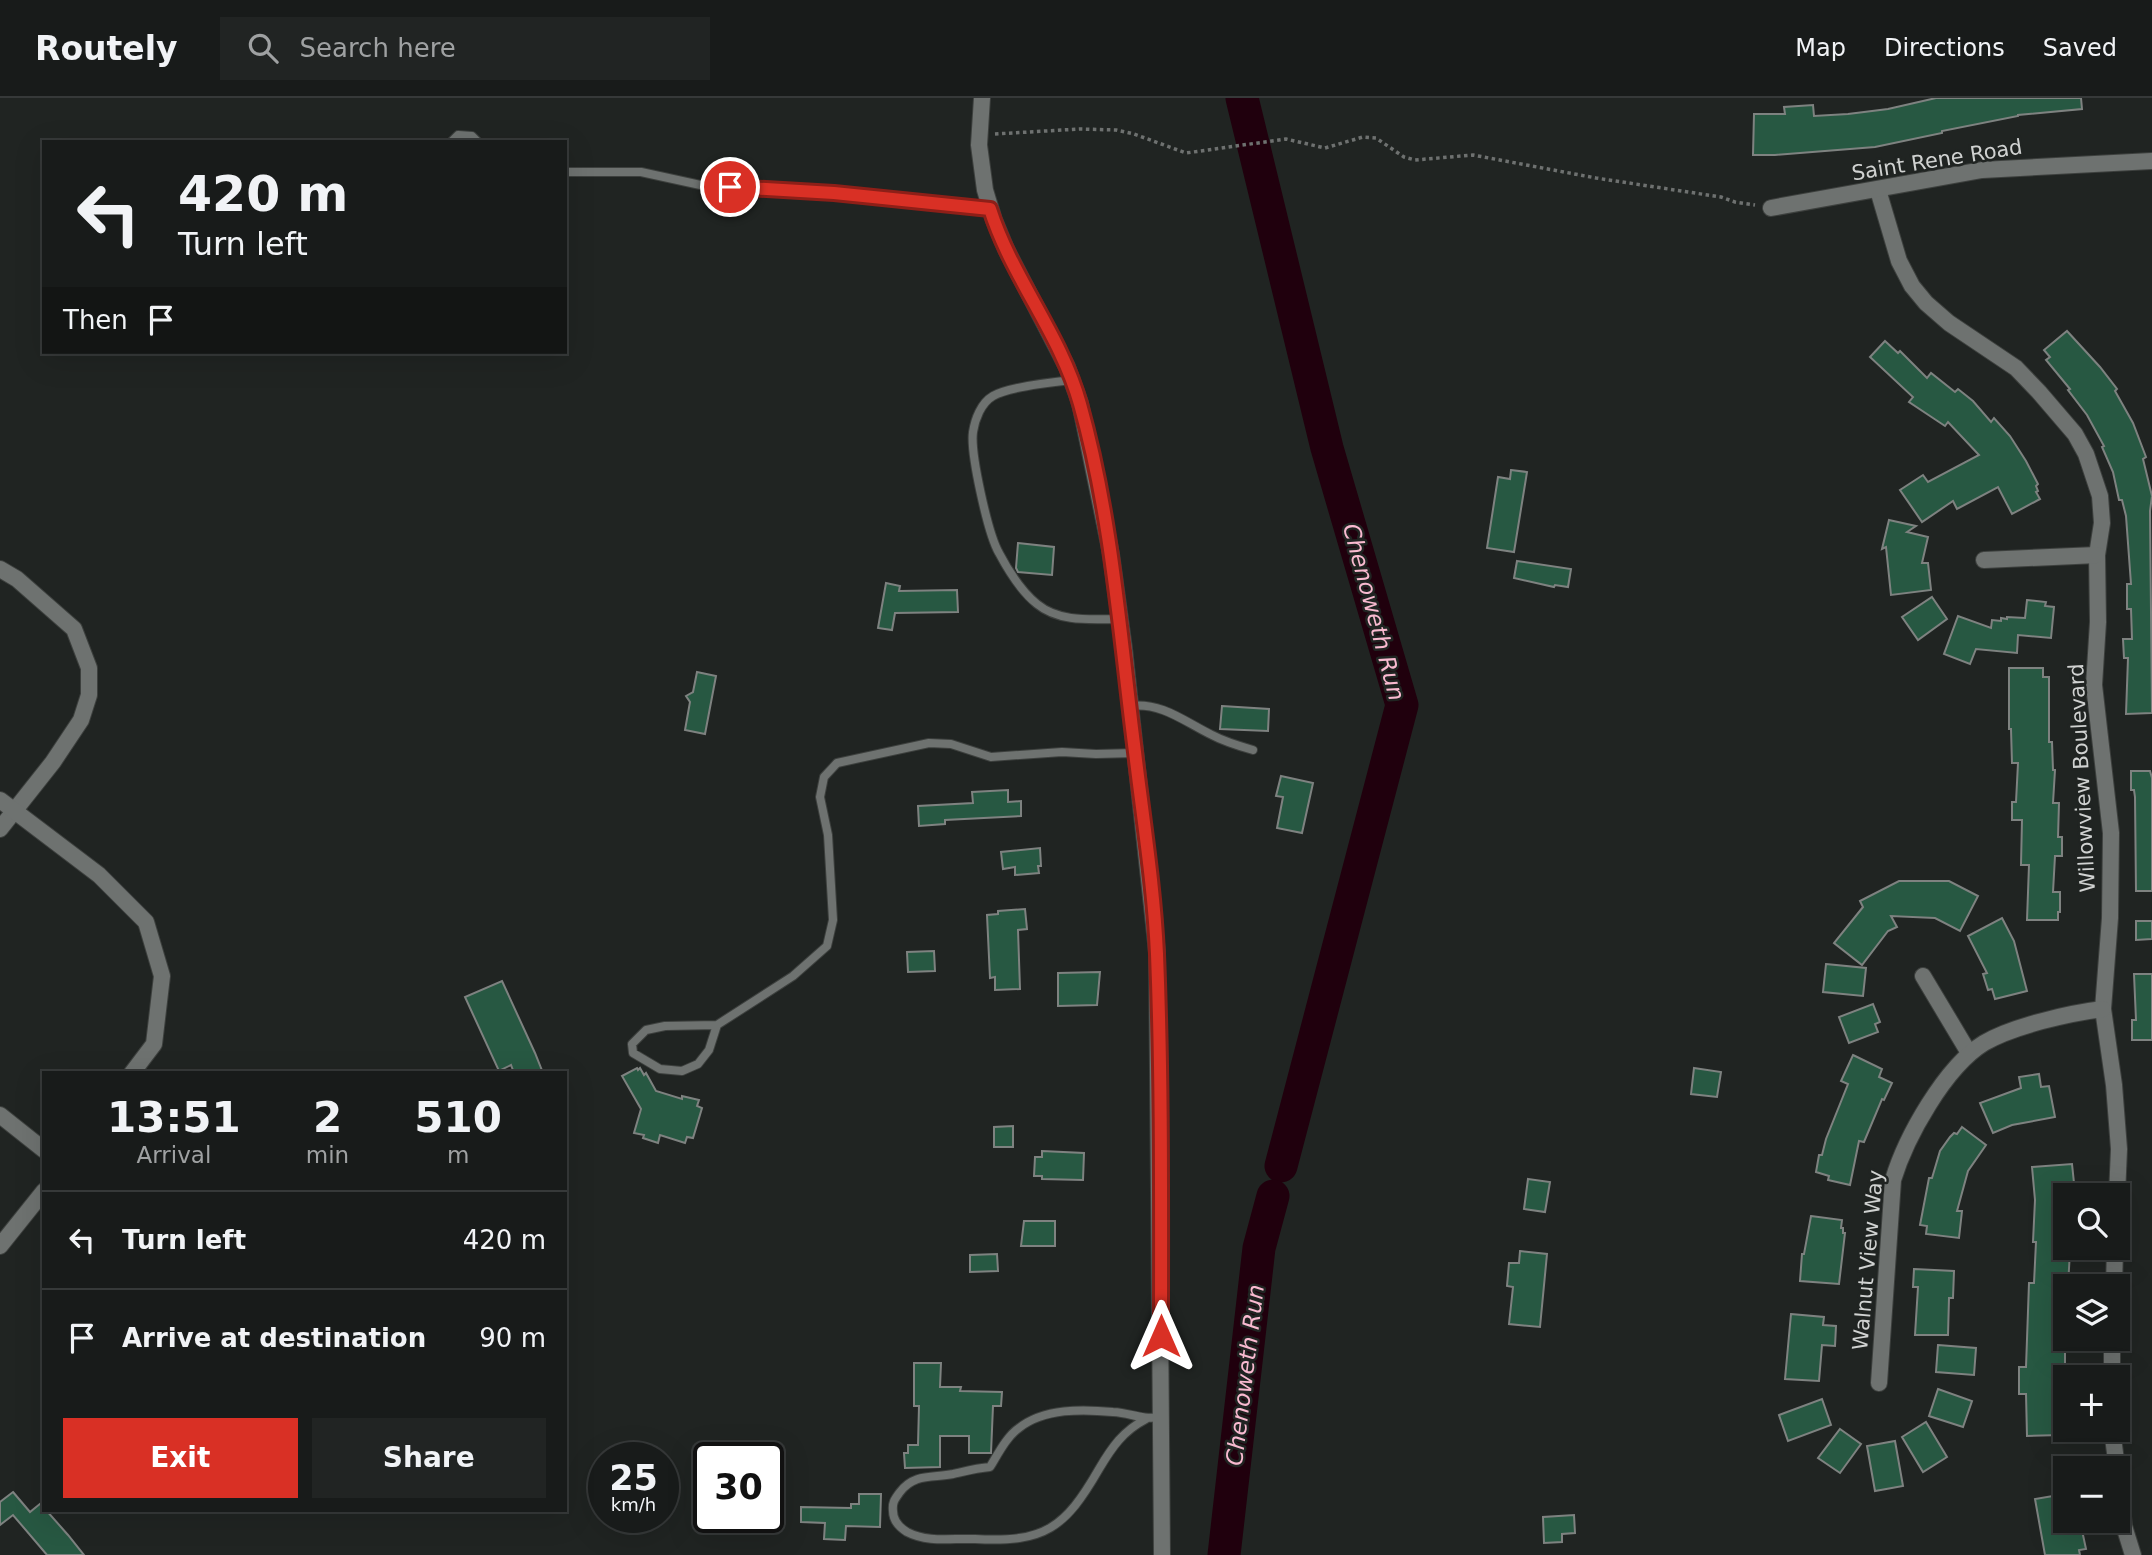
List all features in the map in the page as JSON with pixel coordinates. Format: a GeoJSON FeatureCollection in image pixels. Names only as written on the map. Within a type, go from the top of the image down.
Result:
{"type":"FeatureCollection","features":[{"type":"Feature","properties":{"kind":"street"},"geometry":{"type":"LineString","coordinates":[[982,98],[979,132],[985,190],[990,209],[1006,249],[1072,380],[1080,403],[1102,502],[1120,619],[1157,952],[1160,1130],[1153,1418],[1162,1555]]}},
{"type":"Feature","properties":{"kind":"street","name":"Saint Rene Road"},"geometry":{"type":"LineString","coordinates":[[1771,208],[1982,170],[2152,161]]}},
{"type":"Feature","properties":{"kind":"street","name":"Willowview Boulevard"},"geometry":{"type":"LineString","coordinates":[[1878,190],[1899,261],[1912,286],[1926,303],[1950,323],[2016,368],[2075,434],[2086,454],[2100,496],[2102,523],[2097,555],[2098,622],[2094,685],[2111,833],[2110,918],[2103,1009],[2114,1085],[2119,1149],[2118,1183]]}},
{"type":"Feature","properties":{"kind":"street"},"geometry":{"type":"LineString","coordinates":[[1984,560],[2097,555]]}},
{"type":"Feature","properties":{"kind":"street"},"geometry":{"type":"LineString","coordinates":[[0,569],[17,579],[74,629],[89,668],[89,695],[81,720],[53,762],[0,829]]}},
{"type":"Feature","properties":{"kind":"street"},"geometry":{"type":"LineString","coordinates":[[0,800],[99,875],[146,922],[162,976],[153,1044],[133,1071]]}},
{"type":"Feature","properties":{"kind":"street"},"geometry":{"type":"LineString","coordinates":[[1923,976],[1969,1053]]}},
{"type":"Feature","properties":{"kind":"street","name":"Walnut View Way"},"geometry":{"type":"LineString","coordinates":[[1879,1383],[1893,1180],[1901,1153],[1913,1129],[1969,1053],[1985,1042],[2016,1030],[2103,1009]]}},
{"type":"Feature","properties":{"kind":"street"},"geometry":{"type":"LineString","coordinates":[[0,1115],[42,1148]]}},
{"type":"Feature","properties":{"kind":"street"},"geometry":{"type":"LineString","coordinates":[[0,1245],[42,1193]]}},
{"type":"Feature","properties":{"kind":"street"},"geometry":{"type":"LineString","coordinates":[[2126,1533],[2133,1555]]}},
{"type":"Feature","properties":{"kind":"lane"},"geometry":{"type":"LineString","coordinates":[[453,140],[458,135],[472,136],[476,140]]}},
{"type":"Feature","properties":{"kind":"lane"},"geometry":{"type":"LineString","coordinates":[[567,172],[641,172],[705,186],[834,193],[990,209]]}},
{"type":"Feature","properties":{"kind":"lane"},"geometry":{"type":"LineString","coordinates":[[1072,380],[1025,387],[993,396],[980,409],[972,435],[977,471],[987,519],[998,551],[1038,605],[1059,616],[1120,619]]}},
{"type":"Feature","properties":{"kind":"lane"},"geometry":{"type":"LineString","coordinates":[[1130,706],[1144,704],[1159,707],[1228,743],[1253,750]]}},
{"type":"Feature","properties":{"kind":"lane"},"geometry":{"type":"LineString","coordinates":[[717,1025],[709,1050],[698,1064],[682,1071],[660,1069],[633,1053],[632,1044],[646,1030],[665,1026],[717,1025],[793,976],[827,946],[833,920],[828,835],[820,797],[824,777],[837,762],[929,743],[951,744],[991,757],[1062,752],[1135,753]]}},
{"type":"Feature","properties":{"kind":"lane"},"geometry":{"type":"LineString","coordinates":[[1070,1411],[1115,1412],[1153,1418],[1129,1428],[1113,1445],[1079,1503],[1058,1523],[1036,1535],[1016,1540],[933,1540],[915,1536],[900,1528],[893,1515],[893,1501],[906,1484],[922,1476],[950,1475],[990,1467],[1017,1428],[1039,1416],[1070,1411]]}},
{"type":"Feature","properties":{"kind":"path"},"geometry":{"type":"LineString","coordinates":[[979,132],[1009,134],[1079,129],[1116,130],[1134,134],[1179,152],[1192,153],[1273,140],[1298,141],[1325,148],[1363,137],[1376,138],[1405,157],[1415,160],[1473,155],[1771,208]]}},
{"type":"Feature","properties":{"kind":"building"},"geometry":{"type":"Polygon","coordinates":[[[1936,98],[2081,98],[2082,109],[2018,115],[1875,147],[1753,155],[1754,114],[1785,114],[1784,107],[1813,105],[1814,116],[1848,114],[1888,109],[1936,98]]]}},
{"type":"Feature","properties":{"kind":"building"},"geometry":{"type":"Polygon","coordinates":[[[2067,331],[2117,389],[2115,391],[2133,423],[2146,457],[2143,459],[2152,496],[2152,713],[2126,714],[2128,658],[2124,658],[2123,639],[2132,639],[2131,609],[2127,609],[2127,584],[2131,584],[2126,516],[2122,500],[2119,500],[2113,472],[2102,447],[2104,446],[2087,415],[2068,390],[2070,389],[2046,360],[2050,357],[2044,350],[2067,331]]]}},
{"type":"Feature","properties":{"kind":"building"},"geometry":{"type":"Polygon","coordinates":[[[1885,341],[1898,353],[1900,351],[1927,378],[1931,373],[1955,392],[1958,389],[1973,401],[1991,422],[1994,418],[2026,461],[2038,484],[2036,492],[2040,499],[2012,514],[1998,487],[1957,509],[1953,501],[1922,522],[1900,490],[1923,475],[1928,482],[1979,455],[1948,422],[1945,426],[1909,402],[1913,397],[1870,357],[1885,341]]]}},
{"type":"Feature","properties":{"kind":"building"},"geometry":{"type":"Polygon","coordinates":[[[1511,470],[1527,472],[1514,552],[1487,548],[1498,477],[1510,479],[1511,470]]]}},
{"type":"Feature","properties":{"kind":"building"},"geometry":{"type":"Polygon","coordinates":[[[1889,520],[1916,526],[1907,532],[1928,537],[1922,563],[1928,563],[1931,590],[1891,595],[1886,547],[1882,549],[1889,520]]]}},
{"type":"Feature","properties":{"kind":"building"},"geometry":{"type":"Polygon","coordinates":[[[1018,543],[1054,547],[1052,575],[1018,572],[1018,543]]]}},
{"type":"Feature","properties":{"kind":"building"},"geometry":{"type":"Polygon","coordinates":[[[1517,561],[1571,569],[1568,587],[1554,587],[1514,578],[1517,561]]]}},
{"type":"Feature","properties":{"kind":"building"},"geometry":{"type":"Polygon","coordinates":[[[886,583],[900,586],[899,591],[957,590],[958,612],[895,613],[892,630],[878,628],[886,583]]]}},
{"type":"Feature","properties":{"kind":"building"},"geometry":{"type":"Polygon","coordinates":[[[1932,597],[1947,619],[1918,640],[1902,617],[1932,597]]]}},
{"type":"Feature","properties":{"kind":"building"},"geometry":{"type":"Polygon","coordinates":[[[2027,600],[2046,602],[2045,606],[2054,607],[2051,638],[2018,635],[2017,653],[1976,649],[1970,664],[1944,654],[1958,616],[1991,628],[1992,620],[2025,618],[2027,600]]]}},
{"type":"Feature","properties":{"kind":"building"},"geometry":{"type":"Polygon","coordinates":[[[2009,668],[2043,668],[2043,677],[2049,677],[2049,742],[2052,742],[2055,770],[2053,803],[2059,803],[2058,837],[2062,837],[2062,856],[2055,856],[2053,892],[2060,892],[2058,920],[2027,920],[2029,865],[2021,865],[2022,820],[2012,820],[2018,763],[2012,763],[2009,668]]]}},
{"type":"Feature","properties":{"kind":"building"},"geometry":{"type":"Polygon","coordinates":[[[697,672],[716,676],[705,734],[685,730],[690,702],[686,696],[693,692],[697,672]]]}},
{"type":"Feature","properties":{"kind":"building"},"geometry":{"type":"Polygon","coordinates":[[[1222,706],[1269,709],[1268,731],[1220,729],[1222,706]]]}},
{"type":"Feature","properties":{"kind":"building"},"geometry":{"type":"Polygon","coordinates":[[[2131,771],[2150,771],[2152,778],[2152,891],[2136,891],[2135,797],[2134,790],[2131,790],[2131,771]]]}},
{"type":"Feature","properties":{"kind":"building"},"geometry":{"type":"Polygon","coordinates":[[[1281,776],[1313,783],[1302,833],[1277,828],[1283,797],[1276,796],[1281,776]]]}},
{"type":"Feature","properties":{"kind":"building"},"geometry":{"type":"Polygon","coordinates":[[[1008,790],[1008,802],[1021,801],[1021,816],[945,820],[945,824],[919,826],[918,806],[973,803],[972,792],[1008,790]]]}},
{"type":"Feature","properties":{"kind":"building"},"geometry":{"type":"Polygon","coordinates":[[[1040,848],[1039,873],[1015,875],[1015,867],[1003,869],[1001,852],[1040,848]]]}},
{"type":"Feature","properties":{"kind":"building"},"geometry":{"type":"Polygon","coordinates":[[[1899,881],[1949,881],[1978,896],[1960,931],[1935,918],[1891,916],[1897,927],[1888,931],[1862,965],[1834,943],[1863,907],[1860,901],[1899,881]]]}},
{"type":"Feature","properties":{"kind":"building"},"geometry":{"type":"Polygon","coordinates":[[[1025,909],[1027,929],[1018,930],[1020,989],[995,990],[995,977],[990,978],[987,915],[998,914],[998,911],[1025,909]]]}},
{"type":"Feature","properties":{"kind":"building"},"geometry":{"type":"Polygon","coordinates":[[[2002,918],[2014,941],[2027,991],[1995,999],[1992,989],[1988,990],[1983,974],[1987,973],[1968,936],[2002,918]]]}},
{"type":"Feature","properties":{"kind":"building"},"geometry":{"type":"Polygon","coordinates":[[[2136,921],[2152,921],[2152,939],[2136,940],[2136,921]]]}},
{"type":"Feature","properties":{"kind":"building"},"geometry":{"type":"Polygon","coordinates":[[[934,951],[935,971],[908,972],[907,952],[934,951]]]}},
{"type":"Feature","properties":{"kind":"building"},"geometry":{"type":"Polygon","coordinates":[[[1826,964],[1866,968],[1863,996],[1823,992],[1826,964]]]}},
{"type":"Feature","properties":{"kind":"building"},"geometry":{"type":"Polygon","coordinates":[[[1100,972],[1097,1005],[1058,1006],[1058,973],[1100,972]]]}},
{"type":"Feature","properties":{"kind":"building"},"geometry":{"type":"Polygon","coordinates":[[[2134,974],[2152,974],[2152,1040],[2132,1040],[2132,1020],[2136,1020],[2134,974]]]}},
{"type":"Feature","properties":{"kind":"building"},"geometry":{"type":"Polygon","coordinates":[[[502,981],[542,1071],[513,1071],[511,1065],[499,1071],[465,997],[502,981]]]}},
{"type":"Feature","properties":{"kind":"building"},"geometry":{"type":"Polygon","coordinates":[[[1873,1004],[1880,1022],[1875,1024],[1878,1032],[1849,1043],[1839,1017],[1873,1004]]]}},
{"type":"Feature","properties":{"kind":"building"},"geometry":{"type":"Polygon","coordinates":[[[1853,1055],[1882,1069],[1879,1077],[1892,1083],[1884,1100],[1882,1099],[1864,1142],[1859,1141],[1850,1185],[1828,1180],[1829,1176],[1816,1172],[1819,1155],[1822,1155],[1848,1084],[1841,1081],[1853,1055]]]}},
{"type":"Feature","properties":{"kind":"building"},"geometry":{"type":"Polygon","coordinates":[[[640,1068],[644,1075],[646,1073],[656,1091],[682,1099],[682,1096],[699,1100],[697,1106],[702,1108],[693,1138],[687,1137],[685,1143],[660,1135],[658,1143],[634,1133],[641,1109],[622,1076],[640,1068]]]}},
{"type":"Feature","properties":{"kind":"building"},"geometry":{"type":"Polygon","coordinates":[[[1694,1068],[1721,1072],[1717,1097],[1691,1094],[1694,1068]]]}},
{"type":"Feature","properties":{"kind":"building"},"geometry":{"type":"Polygon","coordinates":[[[2039,1074],[2041,1087],[2049,1086],[2055,1117],[2012,1125],[1993,1133],[1980,1103],[2021,1088],[2019,1077],[2039,1074]]]}},
{"type":"Feature","properties":{"kind":"building"},"geometry":{"type":"Polygon","coordinates":[[[1013,1126],[1013,1147],[994,1147],[994,1127],[1013,1126]]]}},
{"type":"Feature","properties":{"kind":"building"},"geometry":{"type":"Polygon","coordinates":[[[1962,1127],[1986,1145],[1968,1171],[1957,1211],[1962,1211],[1959,1238],[1926,1234],[1927,1226],[1920,1225],[1929,1178],[1932,1178],[1940,1151],[1962,1127]]]}},
{"type":"Feature","properties":{"kind":"building"},"geometry":{"type":"Polygon","coordinates":[[[1042,1151],[1084,1153],[1083,1180],[1042,1179],[1042,1176],[1034,1176],[1035,1157],[1042,1157],[1042,1151]]]}},
{"type":"Feature","properties":{"kind":"building"},"geometry":{"type":"Polygon","coordinates":[[[2072,1164],[2074,1183],[2053,1183],[2053,1260],[2069,1260],[2069,1274],[2053,1274],[2053,1351],[2065,1351],[2065,1365],[2053,1365],[2053,1435],[2027,1436],[2026,1394],[2019,1394],[2019,1367],[2026,1367],[2029,1283],[2034,1283],[2036,1242],[2033,1242],[2035,1200],[2032,1167],[2072,1164]]]}},
{"type":"Feature","properties":{"kind":"building"},"geometry":{"type":"Polygon","coordinates":[[[1528,1179],[1550,1182],[1545,1212],[1524,1209],[1528,1179]]]}},
{"type":"Feature","properties":{"kind":"building"},"geometry":{"type":"Polygon","coordinates":[[[1811,1216],[1842,1220],[1841,1228],[1845,1233],[1839,1284],[1800,1281],[1802,1254],[1811,1216]]]}},
{"type":"Feature","properties":{"kind":"building"},"geometry":{"type":"Polygon","coordinates":[[[1024,1221],[1055,1221],[1055,1246],[1021,1246],[1024,1221]]]}},
{"type":"Feature","properties":{"kind":"building"},"geometry":{"type":"Polygon","coordinates":[[[1520,1251],[1547,1254],[1540,1327],[1509,1324],[1513,1287],[1507,1286],[1509,1263],[1519,1263],[1520,1251]]]}},
{"type":"Feature","properties":{"kind":"building"},"geometry":{"type":"Polygon","coordinates":[[[997,1254],[998,1271],[970,1272],[970,1255],[997,1254]]]}},
{"type":"Feature","properties":{"kind":"building"},"geometry":{"type":"Polygon","coordinates":[[[1914,1269],[1954,1271],[1953,1298],[1949,1298],[1948,1335],[1915,1335],[1918,1287],[1913,1287],[1914,1269]]]}},
{"type":"Feature","properties":{"kind":"building"},"geometry":{"type":"Polygon","coordinates":[[[1791,1314],[1824,1317],[1823,1325],[1836,1326],[1835,1346],[1822,1345],[1819,1381],[1785,1379],[1791,1314]]]}},
{"type":"Feature","properties":{"kind":"building"},"geometry":{"type":"Polygon","coordinates":[[[1938,1345],[1976,1348],[1974,1375],[1936,1372],[1938,1345]]]}},
{"type":"Feature","properties":{"kind":"building"},"geometry":{"type":"Polygon","coordinates":[[[914,1363],[941,1363],[940,1387],[961,1387],[960,1391],[1002,1392],[1001,1406],[993,1406],[991,1453],[969,1453],[969,1436],[940,1436],[940,1467],[905,1468],[904,1453],[908,1453],[908,1445],[918,1445],[919,1406],[914,1406],[914,1363]]]}},
{"type":"Feature","properties":{"kind":"building"},"geometry":{"type":"Polygon","coordinates":[[[1938,1389],[1972,1401],[1963,1427],[1929,1416],[1938,1389]]]}},
{"type":"Feature","properties":{"kind":"building"},"geometry":{"type":"Polygon","coordinates":[[[1822,1399],[1831,1425],[1788,1441],[1779,1415],[1822,1399]]]}},
{"type":"Feature","properties":{"kind":"building"},"geometry":{"type":"Polygon","coordinates":[[[1926,1422],[1947,1457],[1923,1472],[1902,1437],[1926,1422]]]}},
{"type":"Feature","properties":{"kind":"building"},"geometry":{"type":"Polygon","coordinates":[[[1840,1429],[1861,1444],[1840,1473],[1818,1458],[1840,1429]]]}},
{"type":"Feature","properties":{"kind":"building"},"geometry":{"type":"Polygon","coordinates":[[[1895,1441],[1903,1486],[1875,1491],[1867,1446],[1895,1441]]]}},
{"type":"Feature","properties":{"kind":"building"},"geometry":{"type":"Polygon","coordinates":[[[13,1492],[30,1512],[41,1503],[42,1512],[48,1512],[84,1555],[47,1555],[13,1515],[0,1525],[0,1502],[13,1492]]]}},
{"type":"Feature","properties":{"kind":"building"},"geometry":{"type":"Polygon","coordinates":[[[859,1494],[881,1494],[880,1527],[846,1526],[845,1540],[824,1539],[825,1523],[801,1522],[801,1507],[851,1508],[851,1504],[859,1504],[859,1494]]]}},
{"type":"Feature","properties":{"kind":"building"},"geometry":{"type":"Polygon","coordinates":[[[2053,1496],[2053,1533],[2083,1533],[2086,1549],[2079,1550],[2080,1555],[2045,1555],[2035,1499],[2053,1496]]]}},
{"type":"Feature","properties":{"kind":"building"},"geometry":{"type":"Polygon","coordinates":[[[1574,1515],[1575,1533],[1562,1534],[1562,1542],[1544,1543],[1543,1517],[1574,1515]]]}},
{"type":"Feature","properties":{"kind":"waterway","name":"Chenoweth Run"},"geometry":{"type":"LineString","coordinates":[[1242,98],[1327,448],[1402,705],[1281,1166]]}},
{"type":"Feature","properties":{"kind":"waterway","name":"Chenoweth Run"},"geometry":{"type":"LineString","coordinates":[[1224,1555],[1259,1248],[1273,1196]]}},
{"type":"Feature","properties":{"kind":"route"},"geometry":{"type":"LineString","coordinates":[[730,187],[834,193],[990,209],[1006,249],[1068,367],[1080,403],[1111,554],[1155,930],[1160,1118],[1161,1336]]}}]}
